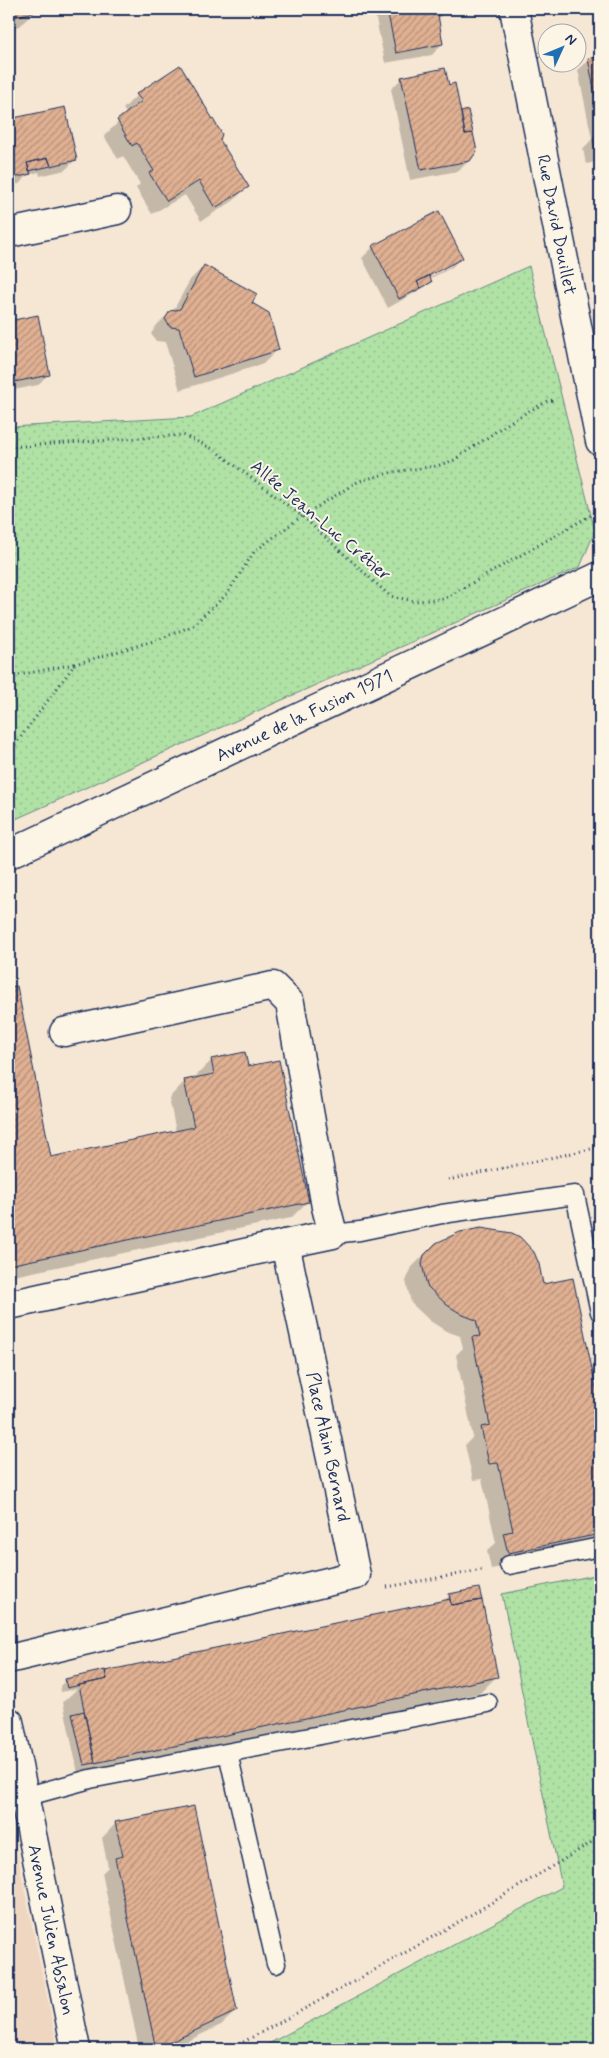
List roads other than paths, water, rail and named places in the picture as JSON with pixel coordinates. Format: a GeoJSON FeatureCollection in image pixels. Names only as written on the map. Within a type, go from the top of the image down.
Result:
{"type":"FeatureCollection","features":[{"type":"Feature","properties":{"kind":"street","name":"Rue David Douillet"},"geometry":{"type":"LineString","coordinates":[[514,9],[600,441]]}},
{"type":"Feature","properties":{"kind":"street"},"geometry":{"type":"LineString","coordinates":[[9,232],[117,210]]}},
{"type":"Feature","properties":{"kind":"street","name":"Avenue de la Fusion 1971"},"geometry":{"type":"LineString","coordinates":[[9,854],[600,576]]}},
{"type":"Feature","properties":{"kind":"street"},"geometry":{"type":"LineString","coordinates":[[9,1305],[333,1234],[326,1207],[290,1003],[273,986],[64,1032]]}},
{"type":"Feature","properties":{"kind":"street","name":"Place Alain Bernard"},"geometry":{"type":"LineString","coordinates":[[9,1659],[356,1575],[284,1244]]}},
{"type":"Feature","properties":{"kind":"street","name":"Avenue Julien Absalon"},"geometry":{"type":"LineString","coordinates":[[9,1722],[76,2049]]}},
{"type":"Feature","properties":{"kind":"lane"},"geometry":{"type":"LineString","coordinates":[[333,1234],[360,1231],[442,1214],[575,1195],[600,1312]]}},
{"type":"Feature","properties":{"kind":"lane"},"geometry":{"type":"LineString","coordinates":[[509,1565],[600,1547]]}},
{"type":"Feature","properties":{"kind":"lane"},"geometry":{"type":"LineString","coordinates":[[24,1797],[90,1779],[488,1703]]}},
{"type":"Feature","properties":{"kind":"lane"},"geometry":{"type":"LineString","coordinates":[[228,1753],[276,1964]]}}]}
